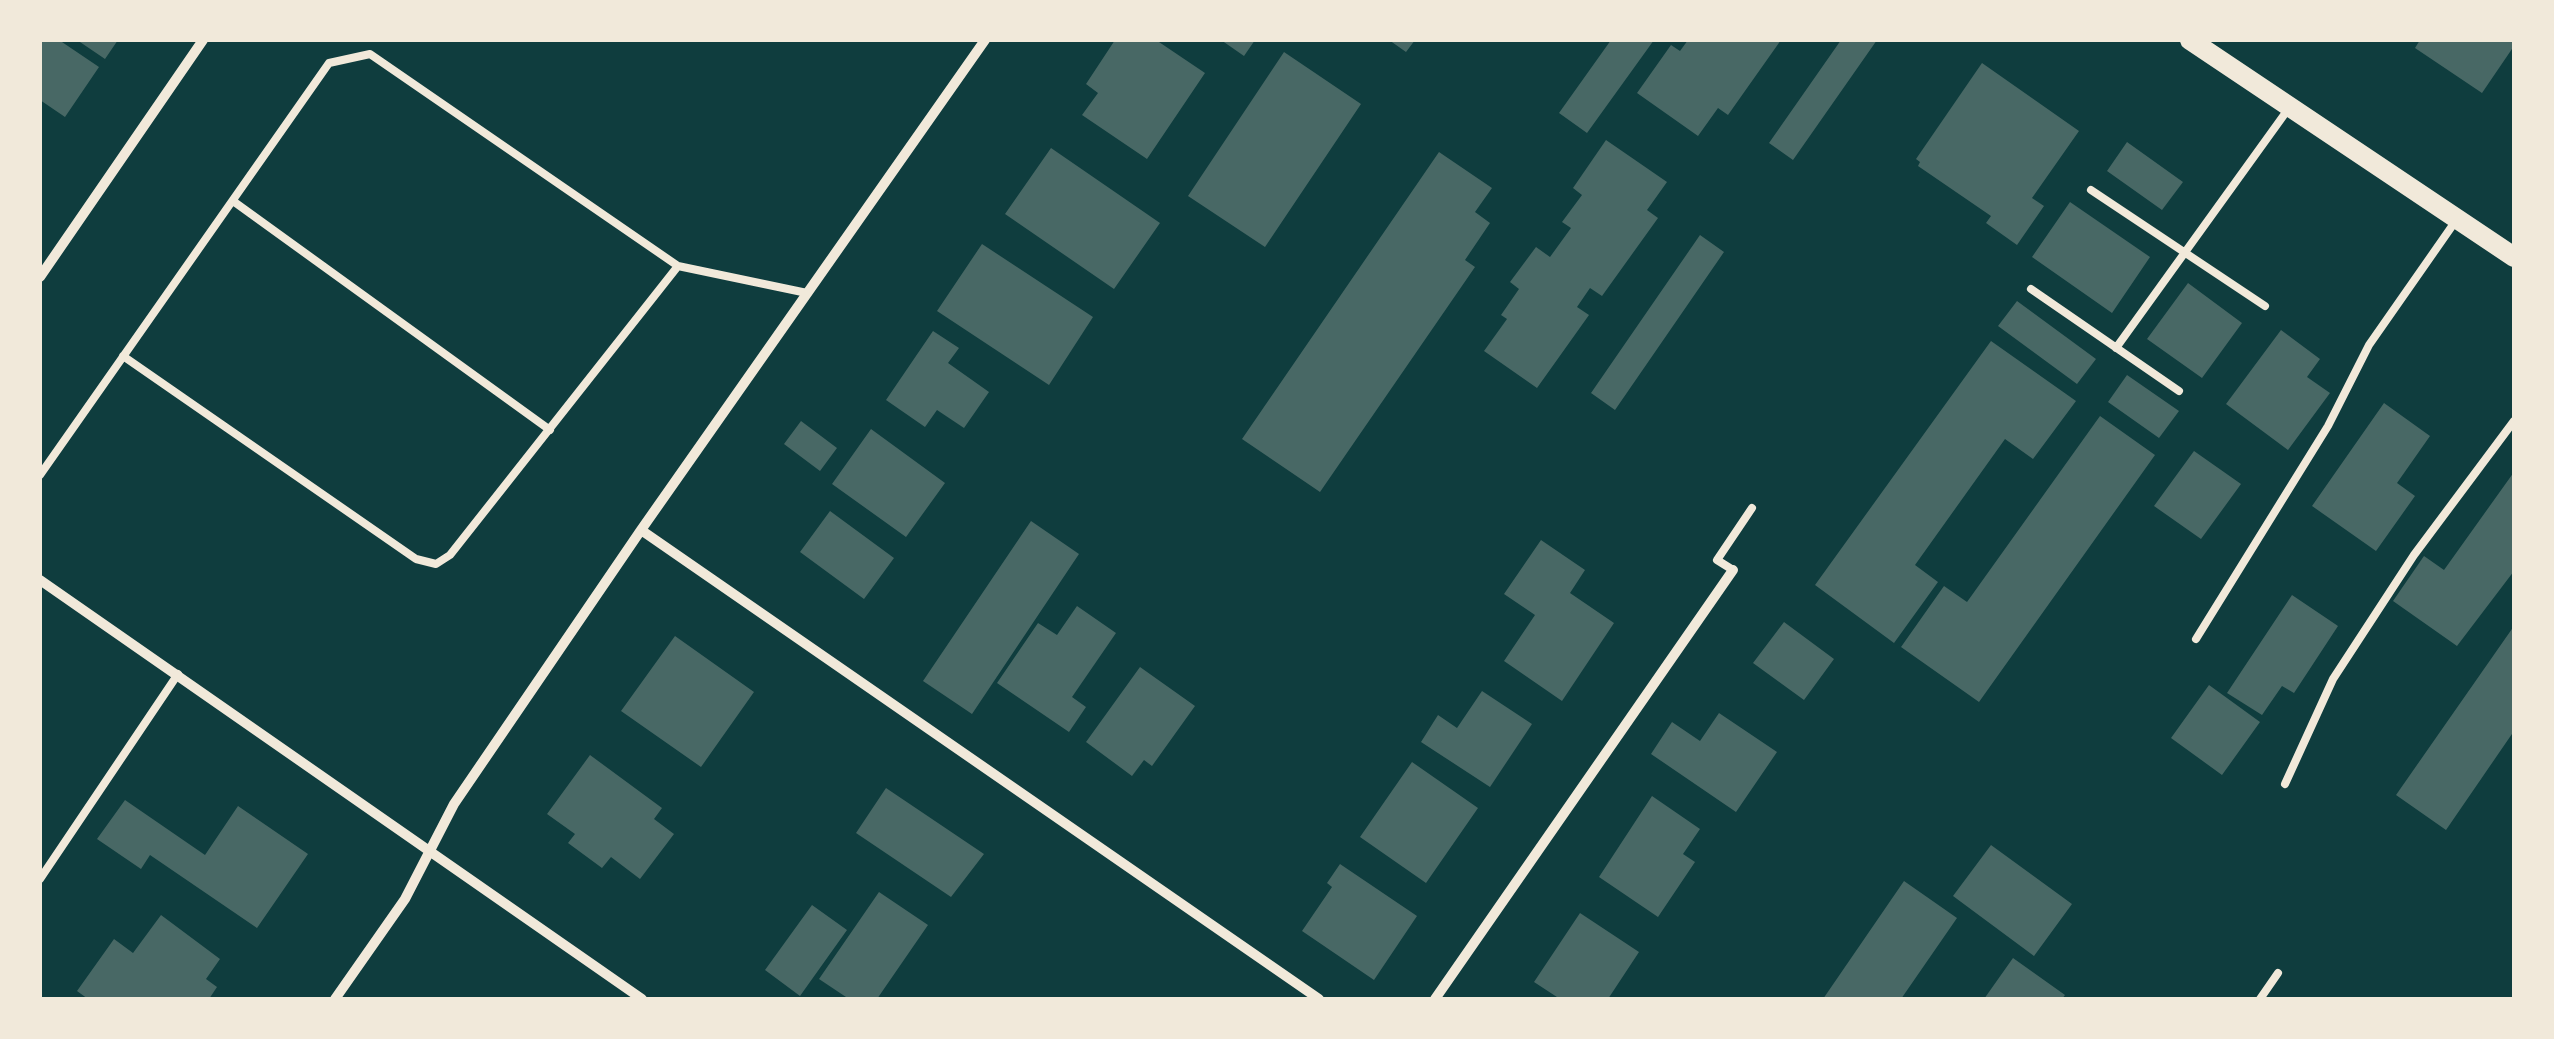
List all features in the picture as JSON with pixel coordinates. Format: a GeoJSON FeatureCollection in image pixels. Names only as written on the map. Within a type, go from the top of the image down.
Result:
{"type":"FeatureCollection","features":[{"type":"Feature","properties":{"kind":"main road"},"geometry":{"type":"LineString","coordinates":[[2190,40],[2514,257]]}},
{"type":"Feature","properties":{"kind":"street"},"geometry":{"type":"LineString","coordinates":[[40,277],[203,40]]}},
{"type":"Feature","properties":{"kind":"street"},"geometry":{"type":"LineString","coordinates":[[336,999],[405,898],[454,804],[985,40]]}},
{"type":"Feature","properties":{"kind":"street"},"geometry":{"type":"LineString","coordinates":[[641,530],[1319,999]]}},
{"type":"Feature","properties":{"kind":"street"},"geometry":{"type":"LineString","coordinates":[[1435,999],[1733,570]]}},
{"type":"Feature","properties":{"kind":"street"},"geometry":{"type":"LineString","coordinates":[[40,580],[642,999]]}},
{"type":"Feature","properties":{"kind":"lane"},"geometry":{"type":"LineString","coordinates":[[40,475],[329,64],[370,54],[678,266],[807,294]]}},
{"type":"Feature","properties":{"kind":"lane"},"geometry":{"type":"LineString","coordinates":[[2116,348],[2289,108]]}},
{"type":"Feature","properties":{"kind":"lane"},"geometry":{"type":"LineString","coordinates":[[2091,190],[2265,306]]}},
{"type":"Feature","properties":{"kind":"lane"},"geometry":{"type":"LineString","coordinates":[[233,201],[550,430]]}},
{"type":"Feature","properties":{"kind":"lane"},"geometry":{"type":"LineString","coordinates":[[2196,639],[2328,426],[2368,345],[2457,219]]}},
{"type":"Feature","properties":{"kind":"lane"},"geometry":{"type":"LineString","coordinates":[[124,356],[416,559],[436,564],[450,556],[678,266]]}},
{"type":"Feature","properties":{"kind":"lane"},"geometry":{"type":"LineString","coordinates":[[2031,289],[2178,392]]}},
{"type":"Feature","properties":{"kind":"lane"},"geometry":{"type":"LineString","coordinates":[[2284,784],[2334,679],[2414,555],[2514,420]]}},
{"type":"Feature","properties":{"kind":"lane"},"geometry":{"type":"LineString","coordinates":[[1733,570],[1717,560],[1752,508]]}},
{"type":"Feature","properties":{"kind":"lane"},"geometry":{"type":"LineString","coordinates":[[40,879],[178,674]]}},
{"type":"Feature","properties":{"kind":"lane"},"geometry":{"type":"LineString","coordinates":[[2260,999],[2278,974]]}},
{"type":"Feature","properties":{"kind":"building"},"geometry":{"type":"Polygon","coordinates":[[[40,40],[59,40],[99,67],[65,117],[40,100],[40,40]]]}},
{"type":"Feature","properties":{"kind":"building"},"geometry":{"type":"Polygon","coordinates":[[[77,40],[118,40],[105,59],[77,40]]]}},
{"type":"Feature","properties":{"kind":"building"},"geometry":{"type":"Polygon","coordinates":[[[1115,40],[1156,40],[1205,73],[1147,159],[1082,115],[1098,93],[1086,84],[1115,40]]]}},
{"type":"Feature","properties":{"kind":"building"},"geometry":{"type":"Polygon","coordinates":[[[1221,40],[1255,40],[1244,56],[1221,40]]]}},
{"type":"Feature","properties":{"kind":"building"},"geometry":{"type":"Polygon","coordinates":[[[1389,40],[1415,40],[1406,52],[1389,40]]]}},
{"type":"Feature","properties":{"kind":"building"},"geometry":{"type":"Polygon","coordinates":[[[1611,40],[1654,40],[1587,133],[1559,113],[1611,40]]]}},
{"type":"Feature","properties":{"kind":"building"},"geometry":{"type":"Polygon","coordinates":[[[1688,40],[1781,40],[1728,115],[1718,108],[1698,136],[1637,93],[1671,45],[1680,51],[1688,40]]]}},
{"type":"Feature","properties":{"kind":"building"},"geometry":{"type":"Polygon","coordinates":[[[1841,40],[1877,40],[1793,160],[1769,143],[1841,40]]]}},
{"type":"Feature","properties":{"kind":"building"},"geometry":{"type":"Polygon","coordinates":[[[2420,40],[2514,40],[2514,46],[2482,93],[2415,48],[2420,40]]]}},
{"type":"Feature","properties":{"kind":"building"},"geometry":{"type":"Polygon","coordinates":[[[1284,52],[1361,104],[1265,247],[1188,196],[1284,52]]]}},
{"type":"Feature","properties":{"kind":"building"},"geometry":{"type":"Polygon","coordinates":[[[1982,63],[2079,131],[2032,198],[2044,206],[2017,245],[1986,223],[1991,216],[1918,166],[1920,162],[1916,159],[1982,63]]]}},
{"type":"Feature","properties":{"kind":"building"},"geometry":{"type":"Polygon","coordinates":[[[1606,140],[1667,182],[1647,210],[1658,218],[1602,296],[1590,288],[1577,307],[1589,315],[1537,388],[1484,351],[1507,319],[1501,315],[1519,289],[1510,282],[1536,247],[1550,257],[1571,228],[1562,222],[1582,195],[1573,188],[1606,140]]]}},
{"type":"Feature","properties":{"kind":"building"},"geometry":{"type":"Polygon","coordinates":[[[2127,142],[2183,182],[2162,210],[2107,171],[2127,142]]]}},
{"type":"Feature","properties":{"kind":"building"},"geometry":{"type":"Polygon","coordinates":[[[1051,148],[1160,223],[1114,289],[1005,214],[1051,148]]]}},
{"type":"Feature","properties":{"kind":"building"},"geometry":{"type":"Polygon","coordinates":[[[1439,152],[1492,188],[1475,212],[1490,223],[1465,260],[1475,267],[1320,492],[1242,439],[1439,152]]]}},
{"type":"Feature","properties":{"kind":"building"},"geometry":{"type":"Polygon","coordinates":[[[2070,202],[2150,257],[2112,313],[2032,257],[2070,202]]]}},
{"type":"Feature","properties":{"kind":"building"},"geometry":{"type":"Polygon","coordinates":[[[1700,235],[1724,252],[1615,410],[1591,393],[1700,235]]]}},
{"type":"Feature","properties":{"kind":"building"},"geometry":{"type":"Polygon","coordinates":[[[982,244],[1093,317],[1049,385],[937,311],[982,244]]]}},
{"type":"Feature","properties":{"kind":"building"},"geometry":{"type":"Polygon","coordinates":[[[2188,283],[2242,323],[2202,378],[2147,339],[2188,283]]]}},
{"type":"Feature","properties":{"kind":"building"},"geometry":{"type":"Polygon","coordinates":[[[2017,301],[2096,359],[2077,384],[1998,326],[2017,301]]]}},
{"type":"Feature","properties":{"kind":"building"},"geometry":{"type":"Polygon","coordinates":[[[2281,330],[2320,359],[2307,377],[2330,393],[2288,450],[2226,404],[2281,330]]]}},
{"type":"Feature","properties":{"kind":"building"},"geometry":{"type":"Polygon","coordinates":[[[933,331],[959,348],[948,363],[989,392],[964,428],[937,410],[925,427],[886,400],[933,331]]]}},
{"type":"Feature","properties":{"kind":"building"},"geometry":{"type":"Polygon","coordinates":[[[1991,341],[2076,401],[2033,459],[2005,439],[1915,565],[1938,582],[1894,643],[1815,585],[1991,341]]]}},
{"type":"Feature","properties":{"kind":"building"},"geometry":{"type":"Polygon","coordinates":[[[2127,375],[2179,411],[2159,438],[2108,402],[2127,375]]]}},
{"type":"Feature","properties":{"kind":"building"},"geometry":{"type":"Polygon","coordinates":[[[2384,403],[2430,436],[2397,483],[2415,496],[2376,551],[2312,506],[2384,403]]]}},
{"type":"Feature","properties":{"kind":"building"},"geometry":{"type":"Polygon","coordinates":[[[2100,416],[2155,455],[1979,702],[1901,647],[1944,586],[1967,602],[2100,416]]]}},
{"type":"Feature","properties":{"kind":"building"},"geometry":{"type":"Polygon","coordinates":[[[801,421],[837,448],[820,471],[784,444],[801,421]]]}},
{"type":"Feature","properties":{"kind":"building"},"geometry":{"type":"Polygon","coordinates":[[[871,429],[945,483],[906,537],[832,484],[871,429]]]}},
{"type":"Feature","properties":{"kind":"building"},"geometry":{"type":"Polygon","coordinates":[[[2194,451],[2241,484],[2201,539],[2154,506],[2194,451]]]}},
{"type":"Feature","properties":{"kind":"building"},"geometry":{"type":"Polygon","coordinates":[[[2514,472],[2514,571],[2457,646],[2393,601],[2424,556],[2444,570],[2514,472]]]}},
{"type":"Feature","properties":{"kind":"building"},"geometry":{"type":"Polygon","coordinates":[[[830,511],[894,558],[864,599],[800,552],[830,511]]]}},
{"type":"Feature","properties":{"kind":"building"},"geometry":{"type":"Polygon","coordinates":[[[1031,521],[1079,554],[972,714],[923,681],[1031,521]]]}},
{"type":"Feature","properties":{"kind":"building"},"geometry":{"type":"Polygon","coordinates":[[[1541,540],[1585,570],[1570,593],[1614,623],[1562,701],[1504,661],[1535,615],[1504,594],[1541,540]]]}},
{"type":"Feature","properties":{"kind":"building"},"geometry":{"type":"Polygon","coordinates":[[[2292,595],[2338,626],[2294,693],[2282,686],[2262,715],[2227,693],[2292,595]]]}},
{"type":"Feature","properties":{"kind":"building"},"geometry":{"type":"Polygon","coordinates":[[[1077,606],[1116,633],[1072,697],[1086,707],[1069,732],[997,683],[1038,623],[1057,635],[1077,606]]]}},
{"type":"Feature","properties":{"kind":"building"},"geometry":{"type":"Polygon","coordinates":[[[1784,622],[1834,659],[1804,700],[1753,663],[1784,622]]]}},
{"type":"Feature","properties":{"kind":"building"},"geometry":{"type":"Polygon","coordinates":[[[2514,626],[2514,731],[2446,830],[2396,795],[2514,626]]]}},
{"type":"Feature","properties":{"kind":"building"},"geometry":{"type":"Polygon","coordinates":[[[675,636],[754,692],[701,767],[621,711],[675,636]]]}},
{"type":"Feature","properties":{"kind":"building"},"geometry":{"type":"Polygon","coordinates":[[[1140,667],[1195,706],[1152,766],[1144,760],[1132,776],[1086,742],[1140,667]]]}},
{"type":"Feature","properties":{"kind":"building"},"geometry":{"type":"Polygon","coordinates":[[[2209,685],[2260,722],[2222,775],[2171,738],[2209,685]]]}},
{"type":"Feature","properties":{"kind":"building"},"geometry":{"type":"Polygon","coordinates":[[[1482,691],[1532,724],[1490,787],[1421,742],[1438,715],[1457,728],[1482,691]]]}},
{"type":"Feature","properties":{"kind":"building"},"geometry":{"type":"Polygon","coordinates":[[[1719,713],[1777,752],[1736,812],[1651,754],[1672,722],[1700,741],[1719,713]]]}},
{"type":"Feature","properties":{"kind":"building"},"geometry":{"type":"Polygon","coordinates":[[[590,755],[662,808],[654,819],[674,834],[640,879],[611,857],[602,868],[568,843],[575,834],[547,814],[590,755]]]}},
{"type":"Feature","properties":{"kind":"building"},"geometry":{"type":"Polygon","coordinates":[[[1412,762],[1478,808],[1426,883],[1360,837],[1412,762]]]}},
{"type":"Feature","properties":{"kind":"building"},"geometry":{"type":"Polygon","coordinates":[[[886,788],[984,854],[951,897],[856,833],[886,788]]]}},
{"type":"Feature","properties":{"kind":"building"},"geometry":{"type":"Polygon","coordinates":[[[1652,796],[1700,829],[1683,854],[1695,862],[1658,917],[1599,877],[1652,796]]]}},
{"type":"Feature","properties":{"kind":"building"},"geometry":{"type":"Polygon","coordinates":[[[125,800],[205,855],[238,806],[308,854],[257,928],[150,855],[141,869],[97,839],[125,800]]]}},
{"type":"Feature","properties":{"kind":"building"},"geometry":{"type":"Polygon","coordinates":[[[1991,845],[2072,904],[2034,956],[1953,896],[1991,845]]]}},
{"type":"Feature","properties":{"kind":"building"},"geometry":{"type":"Polygon","coordinates":[[[1340,864],[1417,916],[1374,980],[1302,931],[1332,887],[1327,883],[1340,864]]]}},
{"type":"Feature","properties":{"kind":"building"},"geometry":{"type":"Polygon","coordinates":[[[1904,881],[1957,918],[1901,999],[1823,999],[1904,881]]]}},
{"type":"Feature","properties":{"kind":"building"},"geometry":{"type":"Polygon","coordinates":[[[879,892],[928,925],[877,999],[849,999],[819,979],[879,892]]]}},
{"type":"Feature","properties":{"kind":"building"},"geometry":{"type":"Polygon","coordinates":[[[812,905],[847,930],[800,996],[765,970],[812,905]]]}},
{"type":"Feature","properties":{"kind":"building"},"geometry":{"type":"Polygon","coordinates":[[[1580,913],[1639,952],[1608,999],[1560,999],[1534,982],[1580,913]]]}},
{"type":"Feature","properties":{"kind":"building"},"geometry":{"type":"Polygon","coordinates":[[[161,915],[220,959],[206,979],[217,987],[209,999],[88,999],[77,991],[114,939],[133,953],[161,915]]]}},
{"type":"Feature","properties":{"kind":"building"},"geometry":{"type":"Polygon","coordinates":[[[2013,958],[2065,995],[2062,999],[1984,999],[2013,958]]]}}]}
